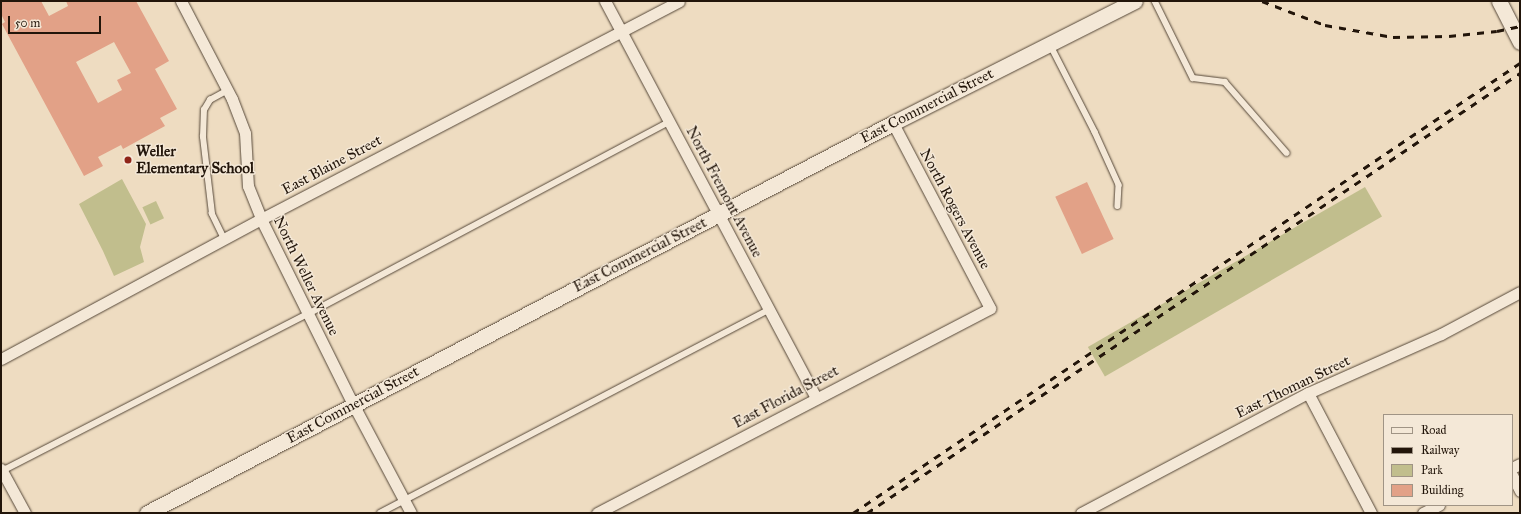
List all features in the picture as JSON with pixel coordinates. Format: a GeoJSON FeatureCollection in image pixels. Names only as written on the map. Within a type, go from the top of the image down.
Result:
{"type":"FeatureCollection","features":[{"type":"Feature","properties":{"kind":"street","name":"North Weller Avenue"},"geometry":{"type":"LineString","coordinates":[[181,1],[228,90],[245,133],[248,186],[261,219],[353,404],[411,513]]}},
{"type":"Feature","properties":{"kind":"street","name":"North Fremont Avenue"},"geometry":{"type":"LineString","coordinates":[[605,1],[816,398]]}},
{"type":"Feature","properties":{"kind":"street","name":"East Blaine Street"},"geometry":{"type":"LineString","coordinates":[[1,359],[261,219],[679,1]]}},
{"type":"Feature","properties":{"kind":"street","name":"East Commercial Street"},"geometry":{"type":"LineString","coordinates":[[147,513],[892,123],[1135,1]]}},
{"type":"Feature","properties":{"kind":"street"},"geometry":{"type":"LineString","coordinates":[[1499,1],[1520,42]]}},
{"type":"Feature","properties":{"kind":"street","name":"North Rogers Avenue"},"geometry":{"type":"LineString","coordinates":[[892,123],[990,308]]}},
{"type":"Feature","properties":{"kind":"street","name":"East Thoman Street"},"geometry":{"type":"LineString","coordinates":[[1081,513],[1308,393],[1441,334],[1520,292]]}},
{"type":"Feature","properties":{"kind":"street","name":"East Florida Street"},"geometry":{"type":"LineString","coordinates":[[597,513],[990,308]]}},
{"type":"Feature","properties":{"kind":"street"},"geometry":{"type":"LineString","coordinates":[[1308,393],[1371,513]]}},
{"type":"Feature","properties":{"kind":"street"},"geometry":{"type":"LineString","coordinates":[[1,470],[25,513]]}},
{"type":"Feature","properties":{"kind":"street"},"geometry":{"type":"LineString","coordinates":[[1513,477],[1520,491]]}},
{"type":"Feature","properties":{"kind":"street"},"geometry":{"type":"LineString","coordinates":[[1423,513],[1437,506]]}},
{"type":"Feature","properties":{"kind":"lane"},"geometry":{"type":"LineString","coordinates":[[1155,1],[1193,78],[1226,82],[1287,154]]}},
{"type":"Feature","properties":{"kind":"lane"},"geometry":{"type":"LineString","coordinates":[[1050,44],[1095,132],[1119,185],[1118,206]]}},
{"type":"Feature","properties":{"kind":"lane"},"geometry":{"type":"LineString","coordinates":[[224,239],[214,220],[211,208],[203,137],[204,110],[210,100],[228,90]]}},
{"type":"Feature","properties":{"kind":"lane"},"geometry":{"type":"LineString","coordinates":[[1,470],[308,314],[669,122]]}},
{"type":"Feature","properties":{"kind":"lane"},"geometry":{"type":"LineString","coordinates":[[380,513],[769,310]]}},
{"type":"Feature","properties":{"kind":"green space"},"geometry":{"type":"Polygon","coordinates":[[[122,179],[146,224],[140,247],[144,262],[114,276],[79,204],[122,179]]]}},
{"type":"Feature","properties":{"kind":"green space"},"geometry":{"type":"Polygon","coordinates":[[[1365,187],[1382,216],[1105,376],[1088,347],[1365,187]]]}},
{"type":"Feature","properties":{"kind":"green space"},"geometry":{"type":"Polygon","coordinates":[[[156,201],[164,218],[150,225],[142,207],[156,201]]]}},
{"type":"Feature","properties":{"kind":"building"},"geometry":{"type":"Polygon","coordinates":[[[1,1],[41,1],[49,16],[68,6],[66,1],[136,1],[169,61],[155,69],[177,109],[160,118],[165,126],[123,149],[121,145],[98,157],[103,166],[84,176],[2,24],[5,22],[1,14],[1,1]],[[114,42],[76,62],[98,103],[122,90],[117,80],[131,73],[114,42]]]}},
{"type":"Feature","properties":{"kind":"building"},"geometry":{"type":"Polygon","coordinates":[[[1087,182],[1114,239],[1082,254],[1055,197],[1087,182]]]}},
{"type":"Feature","properties":{"kind":"railway"},"geometry":{"type":"LineString","coordinates":[[1262,1],[1325,25],[1393,37],[1449,36],[1497,31],[1520,26]]}},
{"type":"Feature","properties":{"kind":"railway"},"geometry":{"type":"LineString","coordinates":[[853,513],[1520,63]]}},
{"type":"Feature","properties":{"kind":"railway"},"geometry":{"type":"LineString","coordinates":[[867,513],[1520,73]]}},
{"type":"Feature","properties":{"kind":"place","name":"Weller Elementary School"},"geometry":{"type":"Point","coordinates":[128,160]}}]}
